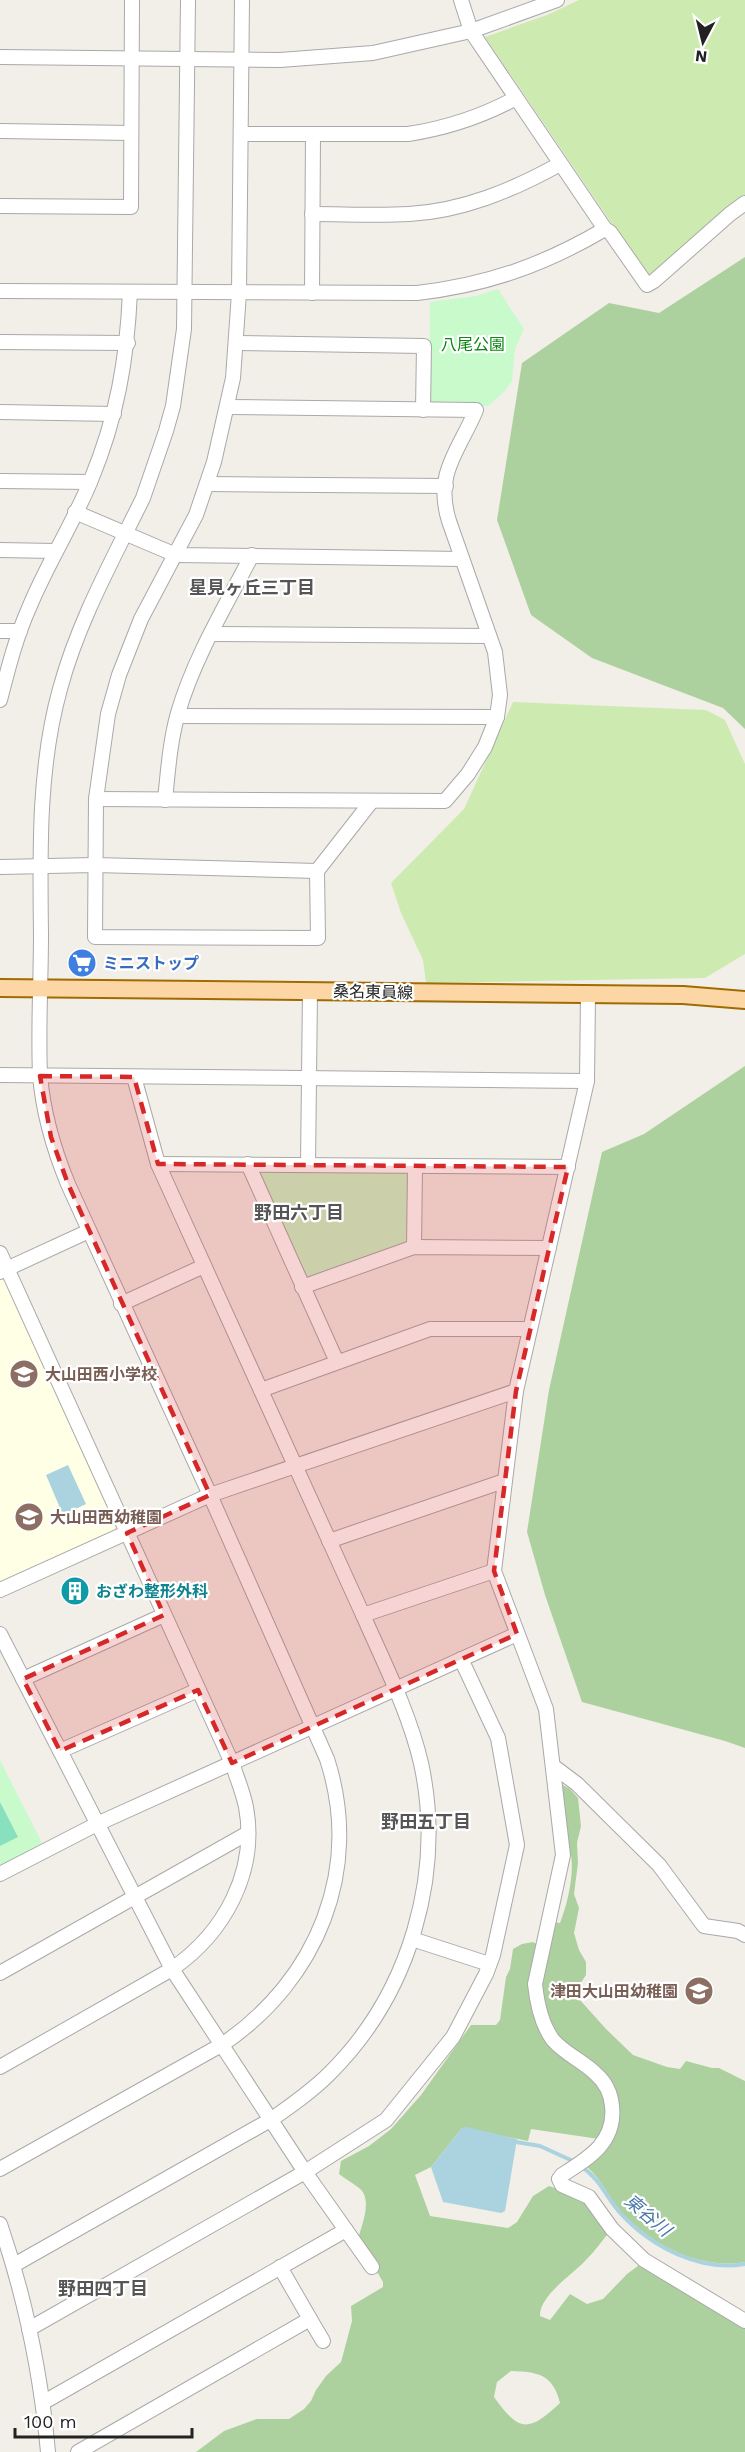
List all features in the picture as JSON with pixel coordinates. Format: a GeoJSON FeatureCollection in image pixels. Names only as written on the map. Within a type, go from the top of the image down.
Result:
{"type":"FeatureCollection","features":[{"type":"Feature","properties":{"kind":"main road","name":"桑名東員線"},"geometry":{"type":"LineString","coordinates":[[0,988],[683,995],[745,1000]]}},
{"type":"Feature","properties":{"kind":"street"},"geometry":{"type":"LineString","coordinates":[[0,206],[131,207],[132,0]]}},
{"type":"Feature","properties":{"kind":"street"},"geometry":{"type":"LineString","coordinates":[[0,2169],[223,2044],[256,2019],[290,1982],[313,1947],[330,1903],[338,1855],[337,1811],[330,1771],[313,1725],[89,1231],[54,1146],[40,1076],[40,867],[45,765],[51,726],[60,688],[80,628],[143,498],[171,414],[184,329],[188,0]]}},
{"type":"Feature","properties":{"kind":"street"},"geometry":{"type":"LineString","coordinates":[[242,0],[239,293],[237,343],[228,407],[214,462],[195,515],[141,619],[119,675],[108,714],[96,799],[95,937],[318,938],[316,871],[372,802]]}},
{"type":"Feature","properties":{"kind":"street"},"geometry":{"type":"LineString","coordinates":[[461,0],[471,32],[605,230],[610,232],[647,285],[745,203]]}},
{"type":"Feature","properties":{"kind":"street"},"geometry":{"type":"LineString","coordinates":[[0,57],[280,60],[373,53],[471,32],[557,0]]}},
{"type":"Feature","properties":{"kind":"street"},"geometry":{"type":"LineString","coordinates":[[241,134],[399,135],[433,130],[472,119],[516,98]]}},
{"type":"Feature","properties":{"kind":"street"},"geometry":{"type":"LineString","coordinates":[[0,131],[131,133]]}},
{"type":"Feature","properties":{"kind":"street"},"geometry":{"type":"LineString","coordinates":[[312,293],[313,135]]}},
{"type":"Feature","properties":{"kind":"street"},"geometry":{"type":"LineString","coordinates":[[312,214],[411,214],[451,208],[513,188],[560,164]]}},
{"type":"Feature","properties":{"kind":"street"},"geometry":{"type":"LineString","coordinates":[[0,291],[417,293],[474,284],[537,264],[570,250],[605,230]]}},
{"type":"Feature","properties":{"kind":"street"},"geometry":{"type":"LineString","coordinates":[[0,700],[20,631],[56,550],[90,482],[114,414],[128,343],[130,292]]}},
{"type":"Feature","properties":{"kind":"street"},"geometry":{"type":"LineString","coordinates":[[0,342],[128,343]]}},
{"type":"Feature","properties":{"kind":"street"},"geometry":{"type":"LineString","coordinates":[[237,343],[424,346],[423,410]]}},
{"type":"Feature","properties":{"kind":"street"},"geometry":{"type":"LineString","coordinates":[[96,799],[445,801],[477,762],[491,734],[496,717],[499,680],[495,652],[447,513],[448,465],[476,410],[228,407]]}},
{"type":"Feature","properties":{"kind":"street"},"geometry":{"type":"LineString","coordinates":[[0,412],[114,414]]}},
{"type":"Feature","properties":{"kind":"street"},"geometry":{"type":"LineString","coordinates":[[0,481],[90,482]]}},
{"type":"Feature","properties":{"kind":"street"},"geometry":{"type":"LineString","coordinates":[[207,484],[446,486]]}},
{"type":"Feature","properties":{"kind":"street"},"geometry":{"type":"LineString","coordinates":[[75,512],[176,555],[462,559]]}},
{"type":"Feature","properties":{"kind":"street"},"geometry":{"type":"LineString","coordinates":[[0,550],[56,550]]}},
{"type":"Feature","properties":{"kind":"street"},"geometry":{"type":"LineString","coordinates":[[165,800],[170,755],[178,716],[198,662],[252,555]]}},
{"type":"Feature","properties":{"kind":"street"},"geometry":{"type":"LineString","coordinates":[[0,631],[20,631]]}},
{"type":"Feature","properties":{"kind":"street"},"geometry":{"type":"LineString","coordinates":[[212,634],[489,636]]}},
{"type":"Feature","properties":{"kind":"street"},"geometry":{"type":"LineString","coordinates":[[178,716],[496,717]]}},
{"type":"Feature","properties":{"kind":"street"},"geometry":{"type":"LineString","coordinates":[[0,867],[95,865],[316,871]]}},
{"type":"Feature","properties":{"kind":"street"},"geometry":{"type":"LineString","coordinates":[[308,1165],[310,991]]}},
{"type":"Feature","properties":{"kind":"street"},"geometry":{"type":"LineString","coordinates":[[588,995],[587,1081],[516,1391],[494,1571],[546,1709],[563,1855],[535,1984],[540,2012],[553,2040],[563,2050],[596,2073],[611,2098],[611,2128],[607,2138],[587,2159],[562,2175],[560,2179],[562,2185],[589,2197],[612,2229],[644,2260],[745,2321]]}},
{"type":"Feature","properties":{"kind":"street"},"geometry":{"type":"LineString","coordinates":[[0,1075],[587,1081]]}},
{"type":"Feature","properties":{"kind":"street"},"geometry":{"type":"LineString","coordinates":[[14,2265],[272,2119],[312,2090],[355,2044],[392,1988],[412,1939],[425,1883],[428,1821],[420,1762],[409,1723],[363,1615],[158,1164],[135,1077]]}},
{"type":"Feature","properties":{"kind":"street"},"geometry":{"type":"LineString","coordinates":[[158,1164],[568,1167]]}},
{"type":"Feature","properties":{"kind":"street"},"geometry":{"type":"LineString","coordinates":[[248,1164],[337,1362]]}},
{"type":"Feature","properties":{"kind":"street"},"geometry":{"type":"LineString","coordinates":[[414,1246],[415,1167]]}},
{"type":"Feature","properties":{"kind":"street"},"geometry":{"type":"LineString","coordinates":[[3,1270],[89,1231]]}},
{"type":"Feature","properties":{"kind":"street"},"geometry":{"type":"LineString","coordinates":[[302,1287],[414,1246],[549,1248]]}},
{"type":"Feature","properties":{"kind":"street"},"geometry":{"type":"LineString","coordinates":[[0,1253],[3,1270],[232,1763],[246,1808],[248,1833],[244,1869],[237,1892],[226,1915],[200,1947],[172,1969],[0,2067]]}},
{"type":"Feature","properties":{"kind":"street"},"geometry":{"type":"LineString","coordinates":[[122,1304],[204,1266]]}},
{"type":"Feature","properties":{"kind":"street"},"geometry":{"type":"LineString","coordinates":[[261,1390],[430,1329],[530,1329]]}},
{"type":"Feature","properties":{"kind":"street"},"geometry":{"type":"LineString","coordinates":[[0,1590],[210,1494],[516,1391]]}},
{"type":"Feature","properties":{"kind":"street"},"geometry":{"type":"LineString","coordinates":[[329,1541],[504,1481]]}},
{"type":"Feature","properties":{"kind":"street"},"geometry":{"type":"LineString","coordinates":[[363,1615],[494,1571]]}},
{"type":"Feature","properties":{"kind":"street"},"geometry":{"type":"LineString","coordinates":[[23,1678],[164,1615]]}},
{"type":"Feature","properties":{"kind":"street"},"geometry":{"type":"LineString","coordinates":[[0,1634],[172,1969],[305,2172],[372,2267]]}},
{"type":"Feature","properties":{"kind":"street"},"geometry":{"type":"LineString","coordinates":[[0,1874],[97,1824],[517,1634]]}},
{"type":"Feature","properties":{"kind":"street"},"geometry":{"type":"LineString","coordinates":[[29,2329],[305,2172],[386,2120],[453,2037],[489,1964],[517,1845],[498,1738],[461,1659]]}},
{"type":"Feature","properties":{"kind":"street"},"geometry":{"type":"LineString","coordinates":[[60,1751],[198,1689]]}},
{"type":"Feature","properties":{"kind":"street"},"geometry":{"type":"LineString","coordinates":[[553,1767],[577,1784],[659,1865],[704,1926],[738,1931],[745,1935]]}},
{"type":"Feature","properties":{"kind":"street"},"geometry":{"type":"LineString","coordinates":[[0,1973],[248,1833]]}},
{"type":"Feature","properties":{"kind":"street"},"geometry":{"type":"LineString","coordinates":[[412,1939],[489,1964]]}},
{"type":"Feature","properties":{"kind":"street"},"geometry":{"type":"LineString","coordinates":[[0,2224],[14,2265],[29,2329],[44,2402],[48,2452]]}},
{"type":"Feature","properties":{"kind":"street"},"geometry":{"type":"LineString","coordinates":[[44,2402],[346,2230]]}},
{"type":"Feature","properties":{"kind":"street"},"geometry":{"type":"LineString","coordinates":[[280,2267],[323,2341]]}},
{"type":"Feature","properties":{"kind":"street"},"geometry":{"type":"LineString","coordinates":[[78,2452],[310,2319]]}},
{"type":"Feature","properties":{"kind":"highlighted area"},"geometry":{"type":"Polygon","coordinates":[[[40,1076],[134,1077],[158,1164],[568,1167],[516,1391],[494,1571],[517,1634],[232,1763],[198,1690],[60,1751],[23,1679],[164,1615],[127,1533],[210,1495],[68,1184],[51,1137],[40,1076]]]}},
{"type":"Feature","properties":{"kind":"shaded area","name":"大山田西小学校"},"geometry":{"type":"Polygon","coordinates":[[[0,1279],[6,1280],[116,1524],[114,1530],[0,1581],[0,1279]]]}},
{"type":"Feature","properties":{"kind":"green space"},"geometry":{"type":"Polygon","coordinates":[[[579,0],[745,0],[745,195],[651,275],[646,274],[485,37],[547,15],[579,0]]]}},
{"type":"Feature","properties":{"kind":"green space"},"geometry":{"type":"Polygon","coordinates":[[[745,257],[745,729],[723,708],[592,658],[531,615],[497,520],[522,363],[609,303],[659,313],[745,257]]]}},
{"type":"Feature","properties":{"kind":"green space","name":"八尾公園"},"geometry":{"type":"Polygon","coordinates":[[[498,289],[524,329],[515,349],[512,381],[505,391],[488,406],[432,403],[429,400],[430,302],[476,296],[498,289]]]}},
{"type":"Feature","properties":{"kind":"green space"},"geometry":{"type":"Polygon","coordinates":[[[513,702],[706,710],[725,720],[745,764],[745,954],[705,978],[426,983],[423,960],[401,913],[391,883],[464,809],[513,702]]]}},
{"type":"Feature","properties":{"kind":"green space"},"geometry":{"type":"Polygon","coordinates":[[[745,1066],[745,1748],[582,1702],[545,1595],[527,1532],[549,1390],[602,1152],[644,1134],[745,1066]]]}},
{"type":"Feature","properties":{"kind":"green space"},"geometry":{"type":"Polygon","coordinates":[[[260,1171],[405,1171],[410,1176],[408,1239],[405,1244],[308,1278],[303,1277],[259,1175],[260,1171]]]}},
{"type":"Feature","properties":{"kind":"green space"},"geometry":{"type":"Polygon","coordinates":[[[0,1760],[42,1843],[0,1868],[0,1760]]]}},
{"type":"Feature","properties":{"kind":"green space"},"geometry":{"type":"Polygon","coordinates":[[[561,1784],[570,1789],[578,1798],[581,1826],[577,1843],[578,1863],[574,1894],[579,1908],[574,1933],[579,1950],[586,1962],[586,1975],[580,1984],[580,2000],[633,2055],[680,2069],[686,2061],[719,2068],[745,2081],[745,2262],[728,2264],[695,2259],[663,2245],[635,2226],[623,2214],[597,2177],[586,2166],[618,2103],[560,2039],[545,2009],[542,1982],[544,1968],[554,1922],[560,1923],[563,1915],[572,1871],[561,1784]]]}},
{"type":"Feature","properties":{"kind":"green space"},"geometry":{"type":"Polygon","coordinates":[[[0,1802],[18,1837],[0,1846],[0,1802]]]}},
{"type":"Feature","properties":{"kind":"green space"},"geometry":{"type":"Polygon","coordinates":[[[533,1942],[538,1945],[535,2014],[598,2081],[605,2097],[607,2110],[602,2131],[599,2139],[531,2129],[528,2141],[462,2128],[431,2167],[415,2175],[430,2216],[508,2228],[517,2222],[533,2196],[549,2186],[587,2199],[610,2231],[588,2258],[551,2293],[541,2308],[540,2316],[550,2320],[570,2294],[587,2304],[603,2299],[627,2274],[642,2263],[745,2323],[745,2452],[196,2452],[224,2431],[257,2419],[289,2419],[304,2409],[326,2376],[341,2362],[352,2321],[351,2306],[383,2287],[383,2282],[358,2239],[365,2212],[365,2198],[359,2188],[339,2174],[341,2161],[369,2146],[391,2129],[421,2095],[471,2025],[496,2025],[500,2020],[506,1977],[510,1969],[513,1949],[533,1942]],[[511,2371],[497,2382],[494,2397],[517,2422],[532,2424],[560,2403],[549,2380],[537,2374],[511,2371]]]}},
{"type":"Feature","properties":{"kind":"water"},"geometry":{"type":"Polygon","coordinates":[[[68,1465],[86,1504],[63,1515],[46,1475],[68,1465]]]}},
{"type":"Feature","properties":{"kind":"water"},"geometry":{"type":"Polygon","coordinates":[[[467,2127],[517,2139],[505,2211],[501,2213],[443,2202],[431,2167],[462,2128],[467,2127]]]}},
{"type":"Feature","properties":{"kind":"waterway","name":"東谷川"},"geometry":{"type":"LineString","coordinates":[[516,2142],[540,2146],[575,2162]]}},
{"type":"Feature","properties":{"kind":"waterway","name":"東谷川"},"geometry":{"type":"LineString","coordinates":[[581,2166],[594,2178],[622,2215],[634,2227],[662,2247],[678,2255],[711,2264],[728,2266],[745,2264]]}},
{"type":"Feature","properties":{"kind":"place","name":"ミニストップ"},"geometry":{"type":"Point","coordinates":[82,963]}},
{"type":"Feature","properties":{"kind":"place","name":"大山田西小学校"},"geometry":{"type":"Point","coordinates":[24,1374]}},
{"type":"Feature","properties":{"kind":"place","name":"大山田西幼稚園"},"geometry":{"type":"Point","coordinates":[29,1517]}},
{"type":"Feature","properties":{"kind":"place","name":"おざわ整形外科"},"geometry":{"type":"Point","coordinates":[75,1591]}},
{"type":"Feature","properties":{"kind":"place","name":"津田大山田幼稚園"},"geometry":{"type":"Point","coordinates":[699,1991]}},
{"type":"Feature","properties":{"kind":"district","name":"星見ヶ丘三丁目"},"geometry":{"type":"Point","coordinates":[252,587]}},
{"type":"Feature","properties":{"kind":"district","name":"野田六丁目"},"geometry":{"type":"Point","coordinates":[299,1212]}},
{"type":"Feature","properties":{"kind":"district","name":"野田五丁目"},"geometry":{"type":"Point","coordinates":[426,1821]}},
{"type":"Feature","properties":{"kind":"district","name":"野田四丁目"},"geometry":{"type":"Point","coordinates":[103,2288]}}]}
